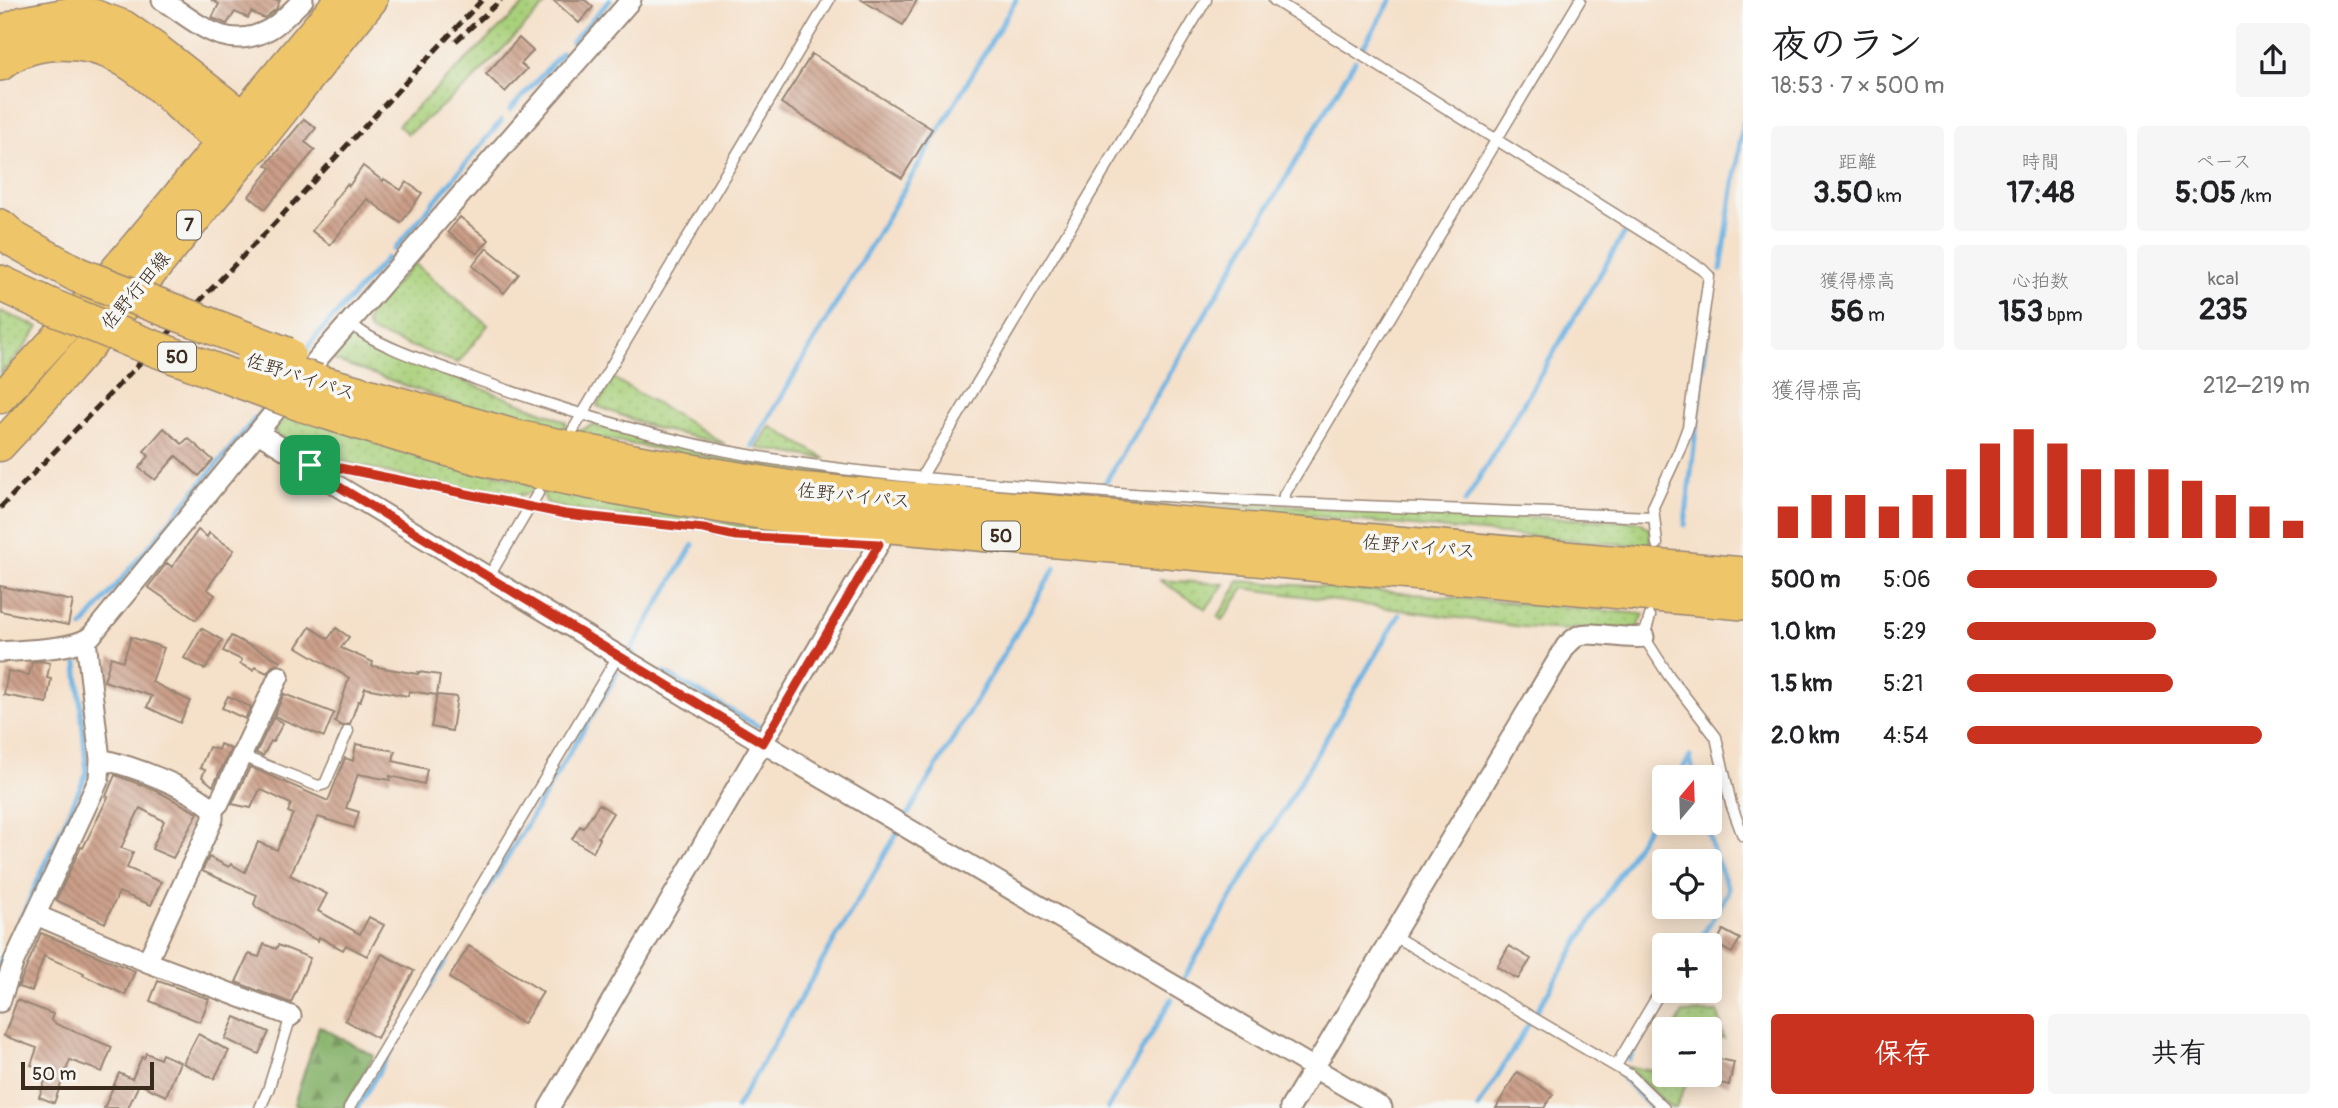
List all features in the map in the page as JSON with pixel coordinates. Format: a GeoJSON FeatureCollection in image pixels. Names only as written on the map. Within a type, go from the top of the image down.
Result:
{"type":"FeatureCollection","features":[{"type":"Feature","properties":{"kind":"highway"},"geometry":{"type":"LineString","coordinates":[[0,35],[24,24],[73,15],[93,18],[123,28],[240,134]]}},
{"type":"Feature","properties":{"kind":"highway"},"geometry":{"type":"LineString","coordinates":[[0,63],[33,45],[64,41],[92,44],[120,55],[147,72],[191,115],[240,134]]}},
{"type":"Feature","properties":{"kind":"highway"},"geometry":{"type":"LineString","coordinates":[[0,227],[15,240],[61,297]]}},
{"type":"Feature","properties":{"kind":"highway","name":"佐野バイパス"},"geometry":{"type":"LineString","coordinates":[[0,254],[61,297],[225,375],[315,385],[395,433],[472,455],[576,479],[882,535],[1728,587]]}},
{"type":"Feature","properties":{"kind":"highway","name":"佐野バイパス"},"geometry":{"type":"LineString","coordinates":[[0,283],[61,297],[161,327],[315,385],[517,438],[668,468],[798,490],[919,490],[1728,587]]}},
{"type":"Feature","properties":{"kind":"highway"},"geometry":{"type":"LineString","coordinates":[[0,301],[61,297]]}},
{"type":"Feature","properties":{"kind":"main road","name":"佐野行田線"},"geometry":{"type":"LineString","coordinates":[[0,446],[86,350],[240,134],[340,0]]}},
{"type":"Feature","properties":{"kind":"main road","name":"佐野行田線"},"geometry":{"type":"LineString","coordinates":[[0,398],[60,336],[240,134],[372,0]]}},
{"type":"Feature","properties":{"kind":"street"},"geometry":{"type":"LineString","coordinates":[[162,0],[206,30],[224,38],[239,39],[270,29],[303,0]]}},
{"type":"Feature","properties":{"kind":"street"},"geometry":{"type":"LineString","coordinates":[[0,652],[86,640],[321,355],[631,0]]}},
{"type":"Feature","properties":{"kind":"street"},"geometry":{"type":"LineString","coordinates":[[258,433],[310,465],[333,483],[488,578],[1382,1108]]}},
{"type":"Feature","properties":{"kind":"street"},"geometry":{"type":"LineString","coordinates":[[549,1108],[882,535]]}},
{"type":"Feature","properties":{"kind":"street"},"geometry":{"type":"LineString","coordinates":[[1290,1108],[1566,646],[1579,635],[1630,639],[1644,637]]}},
{"type":"Feature","properties":{"kind":"street"},"geometry":{"type":"LineString","coordinates":[[0,1002],[15,961],[99,779],[100,759],[86,640]]}},
{"type":"Feature","properties":{"kind":"street"},"geometry":{"type":"LineString","coordinates":[[147,962],[213,819],[214,809],[279,676]]}},
{"type":"Feature","properties":{"kind":"street"},"geometry":{"type":"LineString","coordinates":[[100,759],[122,764],[167,783],[214,809]]}},
{"type":"Feature","properties":{"kind":"street"},"geometry":{"type":"LineString","coordinates":[[36,915],[147,962],[291,1016]]}},
{"type":"Feature","properties":{"kind":"lane"},"geometry":{"type":"LineString","coordinates":[[573,430],[829,0]]}},
{"type":"Feature","properties":{"kind":"lane"},"geometry":{"type":"LineString","coordinates":[[919,490],[1206,0]]}},
{"type":"Feature","properties":{"kind":"lane"},"geometry":{"type":"LineString","coordinates":[[1274,0],[1702,269],[1709,276],[1688,427],[1653,507],[1657,544]]}},
{"type":"Feature","properties":{"kind":"lane"},"geometry":{"type":"LineString","coordinates":[[1283,502],[1284,495],[1580,0]]}},
{"type":"Feature","properties":{"kind":"lane"},"geometry":{"type":"LineString","coordinates":[[351,323],[361,332],[419,359],[582,416],[756,457],[919,490],[1125,494],[1652,517]]}},
{"type":"Feature","properties":{"kind":"lane"},"geometry":{"type":"LineString","coordinates":[[310,465],[335,467],[565,514],[704,529],[736,536],[882,535]]}},
{"type":"Feature","properties":{"kind":"lane"},"geometry":{"type":"LineString","coordinates":[[488,578],[538,493]]}},
{"type":"Feature","properties":{"kind":"lane"},"geometry":{"type":"LineString","coordinates":[[1650,616],[1644,637],[1669,676],[1716,737],[1731,804],[1743,836]]}},
{"type":"Feature","properties":{"kind":"lane"},"geometry":{"type":"LineString","coordinates":[[349,1108],[618,656]]}},
{"type":"Feature","properties":{"kind":"lane"},"geometry":{"type":"LineString","coordinates":[[242,756],[318,786],[325,784],[348,731]]}},
{"type":"Feature","properties":{"kind":"lane"},"geometry":{"type":"LineString","coordinates":[[1394,936],[1616,1066],[1630,1075],[1664,1108]]}},
{"type":"Feature","properties":{"kind":"lane"},"geometry":{"type":"LineString","coordinates":[[1616,1066],[1653,1003]]}},
{"type":"Feature","properties":{"kind":"lane"},"geometry":{"type":"LineString","coordinates":[[260,1108],[291,1016]]}},
{"type":"Feature","properties":{"kind":"green space"},"geometry":{"type":"Polygon","coordinates":[[[529,0],[550,0],[470,83],[408,134],[398,125],[529,0]]]}},
{"type":"Feature","properties":{"kind":"green space"},"geometry":{"type":"Polygon","coordinates":[[[414,263],[488,325],[458,363],[371,332],[366,324],[370,313],[414,263]]]}},
{"type":"Feature","properties":{"kind":"green space"},"geometry":{"type":"Polygon","coordinates":[[[0,311],[39,327],[0,375],[0,311]]]}},
{"type":"Feature","properties":{"kind":"green space"},"geometry":{"type":"Polygon","coordinates":[[[345,337],[551,415],[566,422],[566,427],[573,430],[592,425],[755,461],[903,483],[767,469],[539,427],[463,406],[331,359],[293,414],[466,466],[598,500],[747,526],[852,538],[737,530],[566,509],[547,503],[543,494],[533,492],[511,498],[337,460],[284,439],[272,428],[345,337]]]}},
{"type":"Feature","properties":{"kind":"green space"},"geometry":{"type":"Polygon","coordinates":[[[613,378],[725,444],[654,428],[597,406],[613,378]]]}},
{"type":"Feature","properties":{"kind":"green space"},"geometry":{"type":"Polygon","coordinates":[[[770,426],[826,459],[757,448],[770,426]]]}},
{"type":"Feature","properties":{"kind":"green space"},"geometry":{"type":"Polygon","coordinates":[[[930,485],[1133,498],[1136,502],[1228,514],[930,485]]]}},
{"type":"Feature","properties":{"kind":"green space"},"geometry":{"type":"Polygon","coordinates":[[[1189,501],[1641,522],[1650,530],[1650,547],[1347,520],[1189,501]]]}},
{"type":"Feature","properties":{"kind":"green space"},"geometry":{"type":"Polygon","coordinates":[[[1159,580],[1224,584],[1206,609],[1159,580]]]}},
{"type":"Feature","properties":{"kind":"green space"},"geometry":{"type":"Polygon","coordinates":[[[1238,581],[1644,614],[1637,629],[1568,630],[1523,627],[1244,588],[1223,620],[1218,617],[1238,581]]]}},
{"type":"Feature","properties":{"kind":"green space"},"geometry":{"type":"Polygon","coordinates":[[[1718,1012],[1719,1017],[1681,1017],[1683,1013],[1718,1012]]]}},
{"type":"Feature","properties":{"kind":"green space"},"geometry":{"type":"Polygon","coordinates":[[[319,1026],[374,1056],[344,1108],[303,1108],[294,1104],[319,1026]]]}},
{"type":"Feature","properties":{"kind":"green space"},"geometry":{"type":"Polygon","coordinates":[[[1627,1067],[1652,1071],[1652,1087],[1685,1087],[1676,1108],[1671,1108],[1627,1067]]]}},
{"type":"Feature","properties":{"kind":"building"},"geometry":{"type":"Polygon","coordinates":[[[211,0],[280,0],[276,9],[264,18],[251,12],[248,18],[235,12],[227,24],[212,18],[219,4],[211,0]]]}},
{"type":"Feature","properties":{"kind":"building"},"geometry":{"type":"Polygon","coordinates":[[[553,0],[585,0],[593,7],[579,23],[553,0]]]}},
{"type":"Feature","properties":{"kind":"building"},"geometry":{"type":"Polygon","coordinates":[[[862,0],[917,0],[903,25],[862,0]]]}},
{"type":"Feature","properties":{"kind":"building"},"geometry":{"type":"Polygon","coordinates":[[[519,38],[533,51],[521,64],[527,69],[505,92],[486,74],[519,38]]]}},
{"type":"Feature","properties":{"kind":"building"},"geometry":{"type":"Polygon","coordinates":[[[812,54],[932,129],[902,178],[781,103],[812,54]]]}},
{"type":"Feature","properties":{"kind":"building"},"geometry":{"type":"Polygon","coordinates":[[[304,119],[316,128],[305,142],[315,150],[265,209],[249,196],[271,168],[266,165],[304,119]]]}},
{"type":"Feature","properties":{"kind":"building"},"geometry":{"type":"Polygon","coordinates":[[[363,166],[401,190],[406,182],[422,193],[401,223],[367,199],[330,245],[312,231],[363,166]]]}},
{"type":"Feature","properties":{"kind":"building"},"geometry":{"type":"Polygon","coordinates":[[[460,217],[489,240],[477,254],[448,232],[460,217]]]}},
{"type":"Feature","properties":{"kind":"building"},"geometry":{"type":"Polygon","coordinates":[[[487,248],[519,274],[504,293],[472,266],[487,248]]]}},
{"type":"Feature","properties":{"kind":"building"},"geometry":{"type":"Polygon","coordinates":[[[164,428],[182,444],[188,438],[213,460],[199,476],[176,456],[155,480],[139,468],[149,456],[144,451],[164,428]]]}},
{"type":"Feature","properties":{"kind":"building"},"geometry":{"type":"Polygon","coordinates":[[[198,530],[207,537],[209,533],[234,550],[207,589],[215,595],[196,620],[148,587],[167,563],[172,567],[198,530]]]}},
{"type":"Feature","properties":{"kind":"building"},"geometry":{"type":"Polygon","coordinates":[[[0,586],[73,601],[68,625],[0,611],[0,586]]]}},
{"type":"Feature","properties":{"kind":"building"},"geometry":{"type":"Polygon","coordinates":[[[310,627],[328,639],[336,628],[349,637],[341,648],[373,662],[372,666],[440,675],[437,695],[409,691],[408,696],[365,688],[350,724],[342,726],[335,722],[349,678],[297,647],[310,627]]]}},
{"type":"Feature","properties":{"kind":"building"},"geometry":{"type":"Polygon","coordinates":[[[201,628],[222,640],[204,669],[184,658],[201,628]]]}},
{"type":"Feature","properties":{"kind":"building"},"geometry":{"type":"Polygon","coordinates":[[[231,636],[281,661],[267,673],[240,664],[242,660],[223,651],[231,636]]]}},
{"type":"Feature","properties":{"kind":"building"},"geometry":{"type":"Polygon","coordinates":[[[131,637],[164,648],[152,682],[190,701],[180,723],[147,707],[152,696],[104,681],[111,657],[123,661],[131,637]]]}},
{"type":"Feature","properties":{"kind":"building"},"geometry":{"type":"Polygon","coordinates":[[[32,662],[50,663],[47,678],[51,679],[47,703],[4,695],[8,671],[29,675],[32,662]]]}},
{"type":"Feature","properties":{"kind":"building"},"geometry":{"type":"Polygon","coordinates":[[[284,694],[334,713],[324,737],[274,716],[284,694]]]}},
{"type":"Feature","properties":{"kind":"building"},"geometry":{"type":"Polygon","coordinates":[[[437,695],[457,697],[452,731],[431,727],[437,695]]]}},
{"type":"Feature","properties":{"kind":"building"},"geometry":{"type":"Polygon","coordinates":[[[228,696],[251,707],[245,719],[222,708],[228,696]]]}},
{"type":"Feature","properties":{"kind":"building"},"geometry":{"type":"Polygon","coordinates":[[[273,718],[283,723],[263,756],[256,753],[273,718]]]}},
{"type":"Feature","properties":{"kind":"building"},"geometry":{"type":"Polygon","coordinates":[[[220,744],[231,749],[213,786],[202,777],[205,770],[200,768],[209,747],[218,750],[220,744]]]}},
{"type":"Feature","properties":{"kind":"building"},"geometry":{"type":"Polygon","coordinates":[[[356,744],[395,751],[393,761],[427,769],[424,784],[390,776],[390,780],[358,774],[346,808],[359,812],[354,828],[318,817],[290,875],[327,894],[318,911],[360,934],[369,917],[384,925],[367,956],[346,945],[343,950],[319,937],[318,941],[257,908],[254,904],[257,895],[202,871],[209,857],[245,872],[258,842],[277,850],[293,814],[288,812],[291,804],[260,789],[251,808],[232,804],[250,767],[328,801],[345,758],[353,761],[356,744]]]}},
{"type":"Feature","properties":{"kind":"building"},"geometry":{"type":"Polygon","coordinates":[[[115,775],[155,790],[198,813],[173,858],[152,849],[164,821],[140,808],[121,848],[133,852],[127,868],[161,882],[151,905],[119,892],[105,923],[56,900],[108,797],[106,796],[115,775]]]}},
{"type":"Feature","properties":{"kind":"building"},"geometry":{"type":"Polygon","coordinates":[[[599,804],[613,813],[598,837],[600,839],[593,852],[572,839],[599,804]]]}},
{"type":"Feature","properties":{"kind":"building"},"geometry":{"type":"Polygon","coordinates":[[[1723,930],[1740,939],[1732,953],[1722,947],[1723,930]]]}},
{"type":"Feature","properties":{"kind":"building"},"geometry":{"type":"Polygon","coordinates":[[[41,933],[135,971],[125,995],[44,956],[32,991],[18,987],[41,933]]]}},
{"type":"Feature","properties":{"kind":"building"},"geometry":{"type":"Polygon","coordinates":[[[264,944],[276,949],[278,945],[310,958],[291,1003],[236,982],[249,954],[259,957],[264,944]]]}},
{"type":"Feature","properties":{"kind":"building"},"geometry":{"type":"Polygon","coordinates":[[[469,946],[543,992],[523,1024],[449,978],[469,946]]]}},
{"type":"Feature","properties":{"kind":"building"},"geometry":{"type":"Polygon","coordinates":[[[1509,946],[1531,959],[1518,979],[1497,967],[1509,946]]]}},
{"type":"Feature","properties":{"kind":"building"},"geometry":{"type":"Polygon","coordinates":[[[382,954],[414,971],[377,1038],[345,1020],[382,954]]]}},
{"type":"Feature","properties":{"kind":"building"},"geometry":{"type":"Polygon","coordinates":[[[158,981],[209,999],[200,1022],[150,1001],[158,981]]]}},
{"type":"Feature","properties":{"kind":"building"},"geometry":{"type":"Polygon","coordinates":[[[17,1000],[53,1014],[51,1020],[56,1024],[112,1047],[102,1072],[70,1060],[54,1103],[39,1097],[49,1071],[31,1065],[37,1048],[4,1036],[17,1000]]]}},
{"type":"Feature","properties":{"kind":"building"},"geometry":{"type":"Polygon","coordinates":[[[235,1017],[269,1032],[259,1054],[225,1039],[235,1017]]]}},
{"type":"Feature","properties":{"kind":"building"},"geometry":{"type":"Polygon","coordinates":[[[198,1034],[229,1051],[214,1079],[183,1063],[198,1034]]]}},
{"type":"Feature","properties":{"kind":"building"},"geometry":{"type":"Polygon","coordinates":[[[146,1053],[160,1059],[162,1054],[180,1062],[166,1096],[139,1084],[128,1108],[104,1108],[119,1073],[132,1079],[146,1053]]]}},
{"type":"Feature","properties":{"kind":"building"},"geometry":{"type":"Polygon","coordinates":[[[1722,1060],[1734,1062],[1729,1085],[1722,1084],[1722,1060]]]}},
{"type":"Feature","properties":{"kind":"building"},"geometry":{"type":"Polygon","coordinates":[[[1517,1072],[1553,1094],[1544,1108],[1496,1108],[1517,1072]]]}},
{"type":"Feature","properties":{"kind":"waterway"},"geometry":{"type":"LineString","coordinates":[[572,42],[610,0]]}},
{"type":"Feature","properties":{"kind":"waterway"},"geometry":{"type":"LineString","coordinates":[[752,446],[1016,0]]}},
{"type":"Feature","properties":{"kind":"waterway"},"geometry":{"type":"LineString","coordinates":[[1363,47],[1391,0]]}},
{"type":"Feature","properties":{"kind":"waterway"},"geometry":{"type":"LineString","coordinates":[[510,110],[562,53]]}},
{"type":"Feature","properties":{"kind":"waterway"},"geometry":{"type":"LineString","coordinates":[[1105,483],[1355,61]]}},
{"type":"Feature","properties":{"kind":"waterway"},"geometry":{"type":"LineString","coordinates":[[394,250],[501,121]]}},
{"type":"Feature","properties":{"kind":"waterway"},"geometry":{"type":"LineString","coordinates":[[1721,270],[1743,123]]}},
{"type":"Feature","properties":{"kind":"waterway"},"geometry":{"type":"LineString","coordinates":[[1465,502],[1624,234]]}},
{"type":"Feature","properties":{"kind":"waterway"},"geometry":{"type":"LineString","coordinates":[[301,359],[313,340],[387,258]]}},
{"type":"Feature","properties":{"kind":"waterway"},"geometry":{"type":"LineString","coordinates":[[1685,525],[1711,298]]}},
{"type":"Feature","properties":{"kind":"waterway"},"geometry":{"type":"LineString","coordinates":[[82,627],[268,403]]}},
{"type":"Feature","properties":{"kind":"waterway"},"geometry":{"type":"LineString","coordinates":[[634,654],[630,652],[693,545]]}},
{"type":"Feature","properties":{"kind":"waterway"},"geometry":{"type":"LineString","coordinates":[[907,816],[1055,568]]}},
{"type":"Feature","properties":{"kind":"waterway"},"geometry":{"type":"LineString","coordinates":[[1184,978],[1399,615]]}},
{"type":"Feature","properties":{"kind":"waterway"},"geometry":{"type":"LineString","coordinates":[[0,964],[87,773],[77,664]]}},
{"type":"Feature","properties":{"kind":"waterway"},"geometry":{"type":"LineString","coordinates":[[357,1108],[618,672]]}},
{"type":"Feature","properties":{"kind":"waterway"},"geometry":{"type":"LineString","coordinates":[[663,672],[758,726]]}},
{"type":"Feature","properties":{"kind":"waterway"},"geometry":{"type":"LineString","coordinates":[[1690,757],[1692,765]]}},
{"type":"Feature","properties":{"kind":"waterway"},"geometry":{"type":"LineString","coordinates":[[1685,765],[1690,757]]}},
{"type":"Feature","properties":{"kind":"waterway"},"geometry":{"type":"LineString","coordinates":[[1478,1108],[1652,820]]}},
{"type":"Feature","properties":{"kind":"waterway"},"geometry":{"type":"LineString","coordinates":[[736,1108],[898,832]]}},
{"type":"Feature","properties":{"kind":"waterway"},"geometry":{"type":"LineString","coordinates":[[1704,933],[1728,888],[1709,835]]}},
{"type":"Feature","properties":{"kind":"waterway"},"geometry":{"type":"LineString","coordinates":[[1108,1108],[1172,999]]}},
{"type":"Feature","properties":{"kind":"waterway"},"geometry":{"type":"LineString","coordinates":[[1629,1059],[1661,1003]]}},
{"type":"Feature","properties":{"kind":"waterway"},"geometry":{"type":"LineString","coordinates":[[1620,1075],[1652,1108]]}},
{"type":"Feature","properties":{"kind":"railway"},"geometry":{"type":"LineString","coordinates":[[0,508],[272,226],[482,0]]}},
{"type":"Feature","properties":{"kind":"railway"},"geometry":{"type":"LineString","coordinates":[[456,41],[501,0]]}},
{"type":"Feature","properties":{"kind":"route"},"geometry":{"type":"LineString","coordinates":[[310,465],[335,467],[565,514],[704,529],[736,536],[879,544],[763,743],[333,483],[310,465]]}}]}
